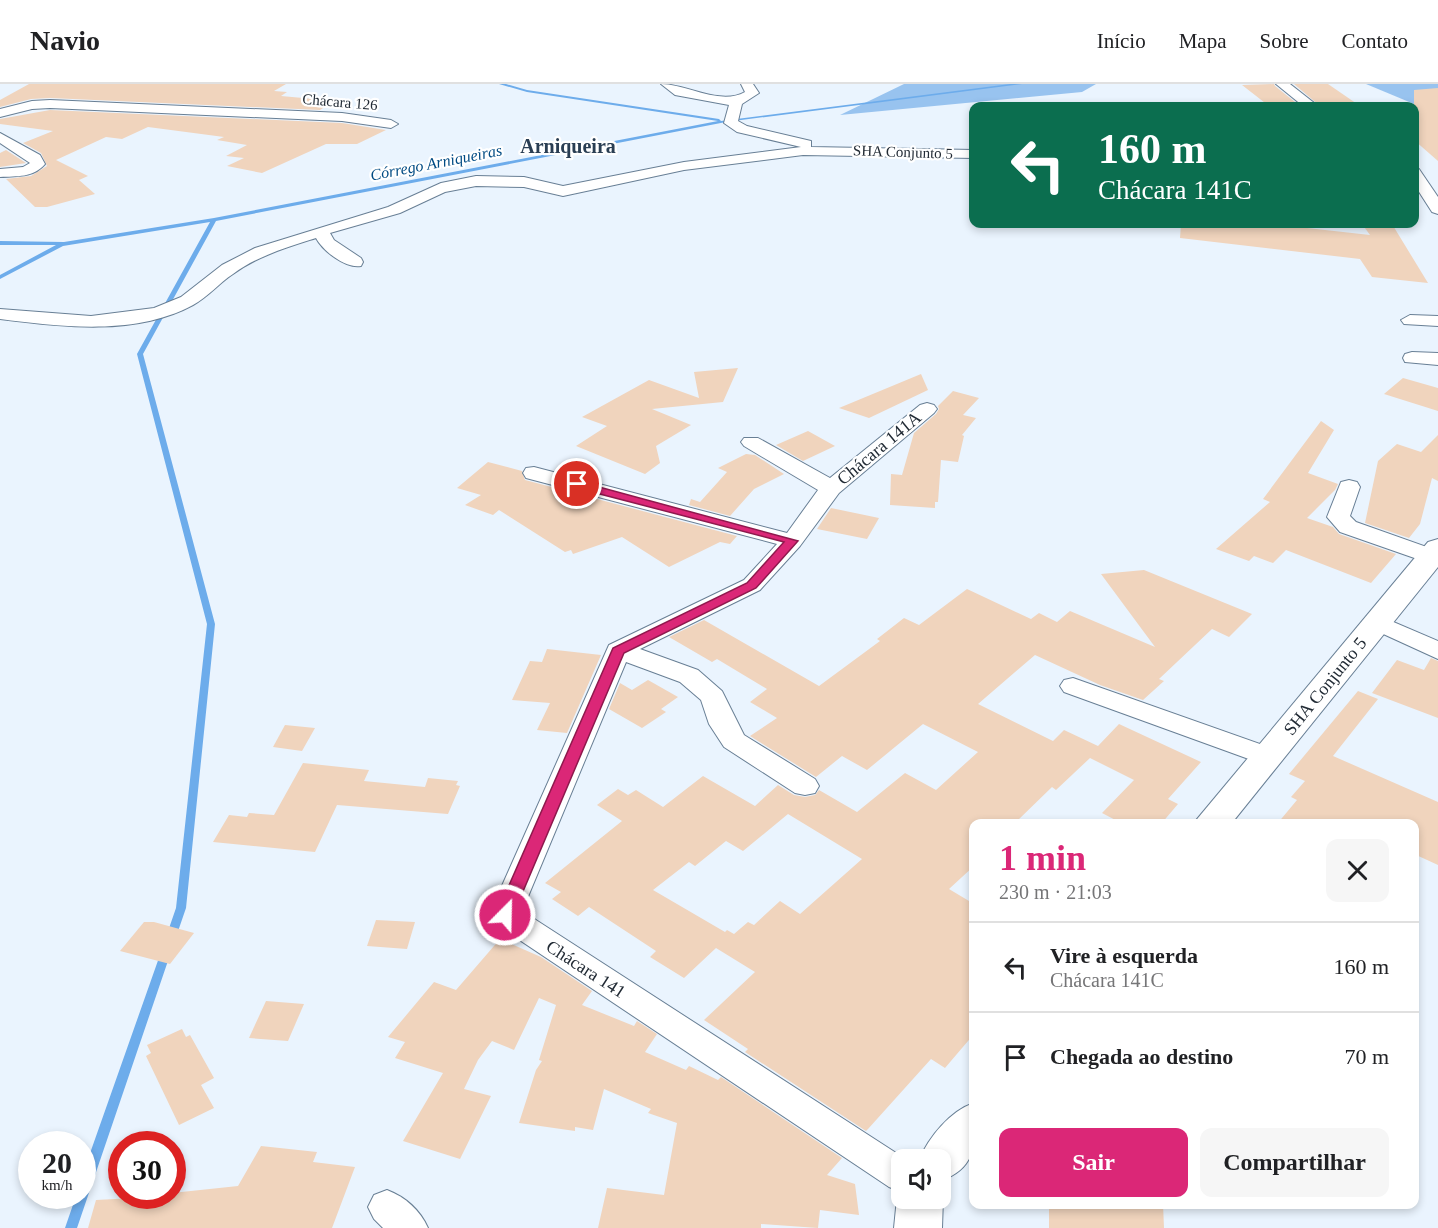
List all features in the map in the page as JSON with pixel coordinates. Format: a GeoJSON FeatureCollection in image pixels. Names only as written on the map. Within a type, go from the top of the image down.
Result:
{"type":"FeatureCollection","features":[{"type":"Feature","properties":{"kind":"street"},"geometry":{"type":"LineString","coordinates":[[667,84],[680,92],[734,107]]}},
{"type":"Feature","properties":{"kind":"street"},"geometry":{"type":"LineString","coordinates":[[747,84],[752,93],[734,107],[731,123],[742,129],[832,150]]}},
{"type":"Feature","properties":{"kind":"street"},"geometry":{"type":"LineString","coordinates":[[1282,84],[1306,102]]}},
{"type":"Feature","properties":{"kind":"street","name":"Chácara 126"},"geometry":{"type":"LineString","coordinates":[[0,113],[32,105],[50,104],[342,117],[391,124]]}},
{"type":"Feature","properties":{"kind":"street"},"geometry":{"type":"LineString","coordinates":[[0,136],[35,158],[38,164],[27,171],[0,173]]}},
{"type":"Feature","properties":{"kind":"street"},"geometry":{"type":"LineString","coordinates":[[0,314],[40,320],[92,321],[138,316],[180,305],[251,255],[321,231],[394,210],[441,188],[458,183],[510,180],[563,191],[684,166],[778,153],[832,150]]}},
{"type":"Feature","properties":{"kind":"street","name":"SHA Conjunto 5"},"geometry":{"type":"LineString","coordinates":[[832,150],[969,154]]}},
{"type":"Feature","properties":{"kind":"street"},"geometry":{"type":"LineString","coordinates":[[1419,171],[1438,209]]}},
{"type":"Feature","properties":{"kind":"street"},"geometry":{"type":"LineString","coordinates":[[321,231],[327,243],[355,262]]}},
{"type":"Feature","properties":{"kind":"street"},"geometry":{"type":"LineString","coordinates":[[1410,320],[1438,321]]}},
{"type":"Feature","properties":{"kind":"street"},"geometry":{"type":"LineString","coordinates":[[1412,357],[1438,359]]}},
{"type":"Feature","properties":{"kind":"street","name":"Chácara 141A"},"geometry":{"type":"LineString","coordinates":[[792,541],[831,488],[927,409]]}},
{"type":"Feature","properties":{"kind":"street","name":"Chácara 141A"},"geometry":{"type":"LineString","coordinates":[[751,442],[831,488]]}},
{"type":"Feature","properties":{"kind":"street"},"geometry":{"type":"LineString","coordinates":[[534,473],[792,541],[752,585],[618,651]]}},
{"type":"Feature","properties":{"kind":"street"},"geometry":{"type":"LineString","coordinates":[[1349,487],[1338,517],[1348,527],[1434,552]]}},
{"type":"Feature","properties":{"kind":"street","name":"SHA Conjunto 5"},"geometry":{"type":"LineString","coordinates":[[1215,819],[1434,552]]}},
{"type":"Feature","properties":{"kind":"street"},"geometry":{"type":"LineString","coordinates":[[1377,622],[1438,651]]}},
{"type":"Feature","properties":{"kind":"street"},"geometry":{"type":"LineString","coordinates":[[618,651],[688,676],[713,697],[723,724],[734,741],[805,786]]}},
{"type":"Feature","properties":{"kind":"street","name":"Chácara 141"},"geometry":{"type":"LineString","coordinates":[[618,651],[505,915],[891,1169]]}},
{"type":"Feature","properties":{"kind":"street"},"geometry":{"type":"LineString","coordinates":[[1073,686],[1267,756]]}},
{"type":"Feature","properties":{"kind":"street"},"geometry":{"type":"LineString","coordinates":[[951,1149],[969,1127]]}},
{"type":"Feature","properties":{"kind":"street"},"geometry":{"type":"LineString","coordinates":[[918,1228],[919,1209]]}},
{"type":"Feature","properties":{"kind":"shaded area"},"geometry":{"type":"Polygon","coordinates":[[[904,84],[1096,84],[1082,92],[840,115],[904,84]]]}},
{"type":"Feature","properties":{"kind":"shaded area"},"geometry":{"type":"Polygon","coordinates":[[[1366,84],[1438,84],[1438,114],[1419,106],[1419,102],[1409,102],[1366,84]]]}},
{"type":"Feature","properties":{"kind":"building"},"geometry":{"type":"Polygon","coordinates":[[[29,84],[286,84],[274,91],[287,92],[281,96],[314,99],[306,104],[326,106],[320,110],[50,98],[31,99],[0,107],[0,100],[29,84]]]}},
{"type":"Feature","properties":{"kind":"building"},"geometry":{"type":"Polygon","coordinates":[[[1274,84],[1295,102],[1264,102],[1242,85],[1274,84]]]}},
{"type":"Feature","properties":{"kind":"building"},"geometry":{"type":"Polygon","coordinates":[[[1294,84],[1328,84],[1354,102],[1315,102],[1294,84]]]}},
{"type":"Feature","properties":{"kind":"building"},"geometry":{"type":"Polygon","coordinates":[[[1438,88],[1438,161],[1419,144],[1419,102],[1414,102],[1414,90],[1438,88]]]}},
{"type":"Feature","properties":{"kind":"building"},"geometry":{"type":"Polygon","coordinates":[[[50,110],[342,123],[386,130],[357,144],[326,144],[262,173],[227,166],[244,158],[226,156],[247,145],[217,140],[224,137],[148,127],[122,139],[106,137],[56,160],[88,176],[79,180],[95,194],[47,207],[35,207],[6,179],[31,176],[47,166],[41,153],[23,143],[53,131],[0,124],[0,119],[50,110]]]}},
{"type":"Feature","properties":{"kind":"building"},"geometry":{"type":"Polygon","coordinates":[[[6,150],[26,163],[0,167],[0,153],[6,150]]]}},
{"type":"Feature","properties":{"kind":"building"},"geometry":{"type":"Polygon","coordinates":[[[1181,228],[1307,228],[1370,235],[1365,228],[1394,228],[1428,283],[1372,277],[1360,259],[1180,238],[1181,228]]]}},
{"type":"Feature","properties":{"kind":"building"},"geometry":{"type":"Polygon","coordinates":[[[738,368],[723,402],[652,409],[691,425],[656,446],[660,463],[645,474],[576,446],[607,426],[582,417],[649,380],[699,398],[694,372],[738,368]]]}},
{"type":"Feature","properties":{"kind":"building"},"geometry":{"type":"Polygon","coordinates":[[[921,374],[928,390],[869,418],[839,408],[921,374]]]}},
{"type":"Feature","properties":{"kind":"building"},"geometry":{"type":"Polygon","coordinates":[[[1403,378],[1438,388],[1438,411],[1384,394],[1403,378]]]}},
{"type":"Feature","properties":{"kind":"building"},"geometry":{"type":"Polygon","coordinates":[[[953,391],[979,398],[963,415],[976,418],[962,435],[964,436],[958,462],[941,460],[938,502],[935,502],[935,508],[890,505],[891,474],[902,475],[914,433],[936,414],[938,406],[953,391]]]}},
{"type":"Feature","properties":{"kind":"building"},"geometry":{"type":"Polygon","coordinates":[[[1321,421],[1334,430],[1308,473],[1338,484],[1335,490],[1307,518],[1333,527],[1339,534],[1396,554],[1371,583],[1286,550],[1273,563],[1254,556],[1249,561],[1216,549],[1270,502],[1263,499],[1321,421]]]}},
{"type":"Feature","properties":{"kind":"building"},"geometry":{"type":"Polygon","coordinates":[[[808,431],[835,446],[803,461],[776,445],[808,431]]]}},
{"type":"Feature","properties":{"kind":"building"},"geometry":{"type":"Polygon","coordinates":[[[1438,435],[1438,481],[1432,478],[1420,524],[1409,538],[1365,523],[1378,461],[1397,444],[1421,452],[1438,435]]]}},
{"type":"Feature","properties":{"kind":"building"},"geometry":{"type":"Polygon","coordinates":[[[746,454],[755,455],[784,474],[754,489],[730,516],[689,505],[691,499],[700,502],[727,472],[718,468],[746,454]]]}},
{"type":"Feature","properties":{"kind":"building"},"geometry":{"type":"Polygon","coordinates":[[[488,462],[522,471],[525,480],[737,536],[730,544],[720,542],[669,567],[622,537],[573,554],[571,550],[565,552],[499,510],[493,515],[465,505],[481,495],[457,488],[488,462]]]}},
{"type":"Feature","properties":{"kind":"building"},"geometry":{"type":"Polygon","coordinates":[[[831,508],[879,518],[867,539],[817,529],[831,508]]]}},
{"type":"Feature","properties":{"kind":"building"},"geometry":{"type":"Polygon","coordinates":[[[1144,570],[1252,614],[1229,637],[1212,629],[1159,679],[1164,681],[1143,700],[1100,685],[1035,655],[978,704],[1053,741],[1064,730],[1098,746],[1119,724],[1201,762],[1168,799],[1178,804],[1165,819],[1113,819],[1102,813],[1134,780],[1090,758],[1056,790],[1052,787],[1019,819],[969,819],[969,871],[949,889],[969,901],[969,1040],[945,1068],[931,1059],[866,1131],[745,1052],[748,1049],[704,1020],[755,972],[716,948],[684,978],[650,957],[656,951],[589,907],[578,916],[552,899],[561,892],[545,883],[622,821],[597,805],[618,789],[628,795],[636,790],[663,807],[703,776],[755,806],[778,785],[794,795],[805,797],[815,795],[819,790],[857,812],[905,773],[936,790],[978,752],[923,724],[867,770],[842,756],[816,777],[750,736],[777,718],[750,702],[767,689],[717,659],[712,662],[669,637],[704,620],[819,686],[880,641],[877,639],[904,618],[919,625],[967,589],[1031,619],[1039,613],[1057,622],[1070,611],[1155,647],[1101,574],[1144,570]],[[788,814],[743,851],[726,841],[695,866],[689,862],[653,890],[725,932],[727,930],[734,934],[748,922],[754,925],[780,901],[800,914],[862,859],[788,814]]]}},
{"type":"Feature","properties":{"kind":"building"},"geometry":{"type":"Polygon","coordinates":[[[547,649],[601,655],[567,733],[537,730],[550,703],[512,700],[530,661],[542,662],[547,649]]]}},
{"type":"Feature","properties":{"kind":"building"},"geometry":{"type":"Polygon","coordinates":[[[1431,658],[1438,661],[1438,718],[1372,693],[1397,660],[1424,670],[1431,658]]]}},
{"type":"Feature","properties":{"kind":"building"},"geometry":{"type":"Polygon","coordinates":[[[648,680],[678,697],[661,709],[666,712],[642,728],[609,709],[620,683],[632,690],[648,680]]]}},
{"type":"Feature","properties":{"kind":"building"},"geometry":{"type":"Polygon","coordinates":[[[1358,691],[1378,699],[1333,756],[1438,802],[1438,865],[1419,856],[1419,819],[1281,819],[1297,800],[1291,797],[1305,781],[1289,774],[1358,691]]]}},
{"type":"Feature","properties":{"kind":"building"},"geometry":{"type":"Polygon","coordinates":[[[285,725],[315,728],[302,751],[273,747],[285,725]]]}},
{"type":"Feature","properties":{"kind":"building"},"geometry":{"type":"Polygon","coordinates":[[[303,763],[369,770],[364,781],[425,787],[428,778],[458,781],[456,785],[460,786],[448,814],[337,805],[315,852],[213,842],[229,815],[247,817],[249,813],[274,815],[303,763]]]}},
{"type":"Feature","properties":{"kind":"building"},"geometry":{"type":"Polygon","coordinates":[[[376,920],[415,922],[407,949],[367,946],[376,920]]]}},
{"type":"Feature","properties":{"kind":"building"},"geometry":{"type":"Polygon","coordinates":[[[144,922],[154,922],[194,933],[170,964],[120,951],[144,922]]]}},
{"type":"Feature","properties":{"kind":"building"},"geometry":{"type":"Polygon","coordinates":[[[500,939],[541,957],[592,991],[582,1005],[634,1026],[637,1021],[657,1034],[645,1052],[686,1070],[689,1066],[718,1080],[721,1077],[842,1158],[827,1175],[855,1184],[859,1215],[820,1210],[818,1228],[761,1224],[761,1228],[598,1228],[607,1188],[664,1195],[677,1123],[648,1113],[651,1109],[604,1089],[593,1130],[575,1127],[575,1131],[519,1123],[536,1070],[542,1061],[539,1060],[556,1005],[539,998],[514,1050],[492,1041],[478,1060],[464,1089],[491,1096],[460,1159],[403,1141],[443,1073],[395,1058],[405,1042],[388,1037],[434,982],[456,990],[500,939]]]}},
{"type":"Feature","properties":{"kind":"building"},"geometry":{"type":"Polygon","coordinates":[[[266,1001],[304,1004],[288,1041],[249,1038],[266,1001]]]}},
{"type":"Feature","properties":{"kind":"building"},"geometry":{"type":"Polygon","coordinates":[[[182,1029],[186,1037],[190,1035],[214,1078],[201,1085],[214,1108],[179,1125],[146,1056],[151,1053],[147,1045],[182,1029]]]}},
{"type":"Feature","properties":{"kind":"building"},"geometry":{"type":"Polygon","coordinates":[[[261,1146],[317,1152],[313,1162],[355,1167],[332,1228],[88,1228],[93,1209],[96,1209],[96,1200],[108,1199],[108,1209],[186,1209],[186,1192],[238,1186],[261,1146]]]}},
{"type":"Feature","properties":{"kind":"building"},"geometry":{"type":"Polygon","coordinates":[[[1049,1209],[1163,1209],[1164,1228],[1049,1228],[1049,1209]]]}},
{"type":"Feature","properties":{"kind":"waterway"},"geometry":{"type":"LineString","coordinates":[[501,84],[527,91],[719,120]]}},
{"type":"Feature","properties":{"kind":"waterway","name":"Córrego Arniqueiras"},"geometry":{"type":"LineString","coordinates":[[214,220],[726,121],[1020,84]]}},
{"type":"Feature","properties":{"kind":"waterway","name":"Córrego Arniqueiras"},"geometry":{"type":"LineString","coordinates":[[0,243],[64,244],[214,220]]}},
{"type":"Feature","properties":{"kind":"waterway"},"geometry":{"type":"LineString","coordinates":[[171,937],[181,908],[211,624],[140,354],[214,220]]}},
{"type":"Feature","properties":{"kind":"waterway"},"geometry":{"type":"LineString","coordinates":[[0,277],[61,245]]}},
{"type":"Feature","properties":{"kind":"waterway"},"geometry":{"type":"LineString","coordinates":[[96,1154],[166,952]]}},
{"type":"Feature","properties":{"kind":"waterway"},"geometry":{"type":"LineString","coordinates":[[71,1228],[78,1209]]}},
{"type":"Feature","properties":{"kind":"district","name":"Arniqueira"},"geometry":{"type":"Point","coordinates":[568,146]}},
{"type":"Feature","properties":{"kind":"route"},"geometry":{"type":"LineString","coordinates":[[505,915],[618,651],[752,585],[792,541],[577,484]]}}]}
